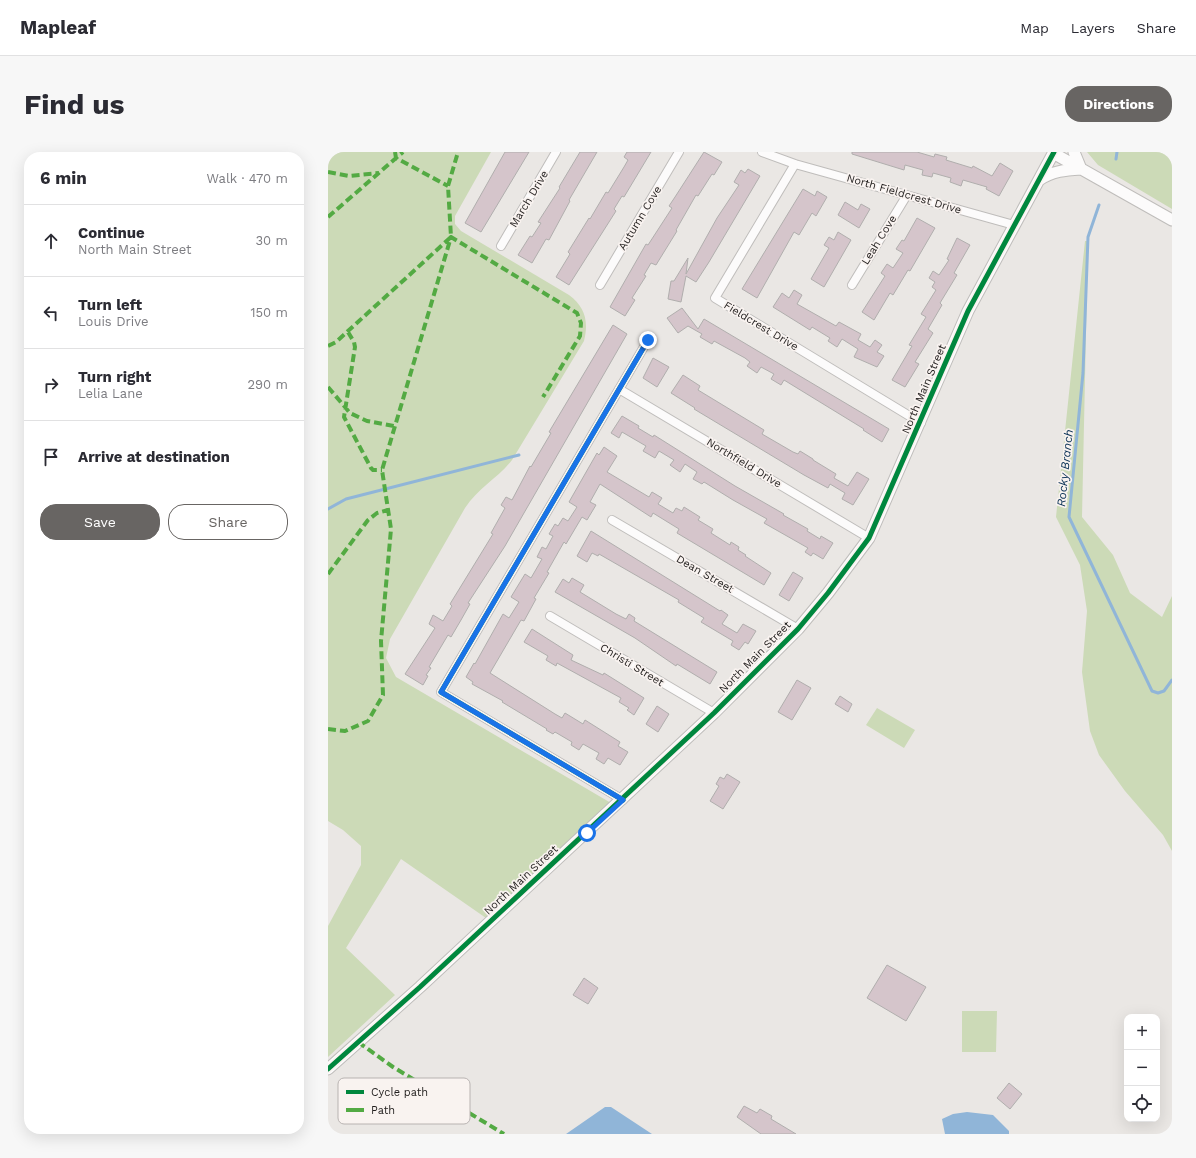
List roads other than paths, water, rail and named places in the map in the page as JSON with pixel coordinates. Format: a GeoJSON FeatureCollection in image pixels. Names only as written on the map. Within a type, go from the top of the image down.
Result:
{"type":"FeatureCollection","features":[{"type":"Feature","properties":{"kind":"street","name":"March Drive"},"geometry":{"type":"LineString","coordinates":[[501,246],[556,152]]}},
{"type":"Feature","properties":{"kind":"street","name":"Autumn Cove"},"geometry":{"type":"LineString","coordinates":[[600,285],[679,152]]}},
{"type":"Feature","properties":{"kind":"street","name":"North Fieldcrest Drive"},"geometry":{"type":"LineString","coordinates":[[762,152],[773,154],[795,164],[1014,225]]}},
{"type":"Feature","properties":{"kind":"street"},"geometry":{"type":"LineString","coordinates":[[1074,152],[1081,169]]}},
{"type":"Feature","properties":{"kind":"street"},"geometry":{"type":"LineString","coordinates":[[1054,153],[1172,220]]}},
{"type":"Feature","properties":{"kind":"street","name":"North Main Street"},"geometry":{"type":"LineString","coordinates":[[328,1069],[420,987],[623,800],[714,713],[798,629],[848,567],[869,538],[921,423],[968,311],[1054,153]]}},
{"type":"Feature","properties":{"kind":"street","name":"Fieldcrest Drive"},"geometry":{"type":"LineString","coordinates":[[795,164],[715,298],[921,423]]}},
{"type":"Feature","properties":{"kind":"street"},"geometry":{"type":"LineString","coordinates":[[1039,180],[1050,173],[1062,170],[1081,169]]}},
{"type":"Feature","properties":{"kind":"street","name":"Leah Cove"},"geometry":{"type":"LineString","coordinates":[[852,285],[907,195]]}},
{"type":"Feature","properties":{"kind":"street"},"geometry":{"type":"LineString","coordinates":[[623,800],[441,692],[648,340]]}},
{"type":"Feature","properties":{"kind":"street","name":"Northfield Drive"},"geometry":{"type":"LineString","coordinates":[[619,389],[869,538]]}},
{"type":"Feature","properties":{"kind":"street","name":"Dean Street"},"geometry":{"type":"LineString","coordinates":[[612,520],[798,629]]}},
{"type":"Feature","properties":{"kind":"street","name":"Christi Street"},"geometry":{"type":"LineString","coordinates":[[550,616],[714,713]]}},
{"type":"Feature","properties":{"kind":"water"},"geometry":{"type":"Polygon","coordinates":[[[605,1107],[611,1107],[652,1134],[566,1134],[605,1107]]]}},
{"type":"Feature","properties":{"kind":"water"},"geometry":{"type":"Polygon","coordinates":[[[967,1112],[993,1115],[1009,1131],[1009,1134],[945,1134],[942,1119],[953,1114],[967,1112]]]}},
{"type":"Feature","properties":{"kind":"waterway","name":"Rocky Branch"},"geometry":{"type":"LineString","coordinates":[[1116,159],[1117,152]]}},
{"type":"Feature","properties":{"kind":"waterway","name":"Rocky Branch"},"geometry":{"type":"LineString","coordinates":[[1099,205],[1088,237],[1083,373],[1069,517],[1152,691],[1158,693],[1164,691],[1172,680]]}},
{"type":"Feature","properties":{"kind":"waterway"},"geometry":{"type":"LineString","coordinates":[[328,509],[346,499],[519,455]]}}]}
